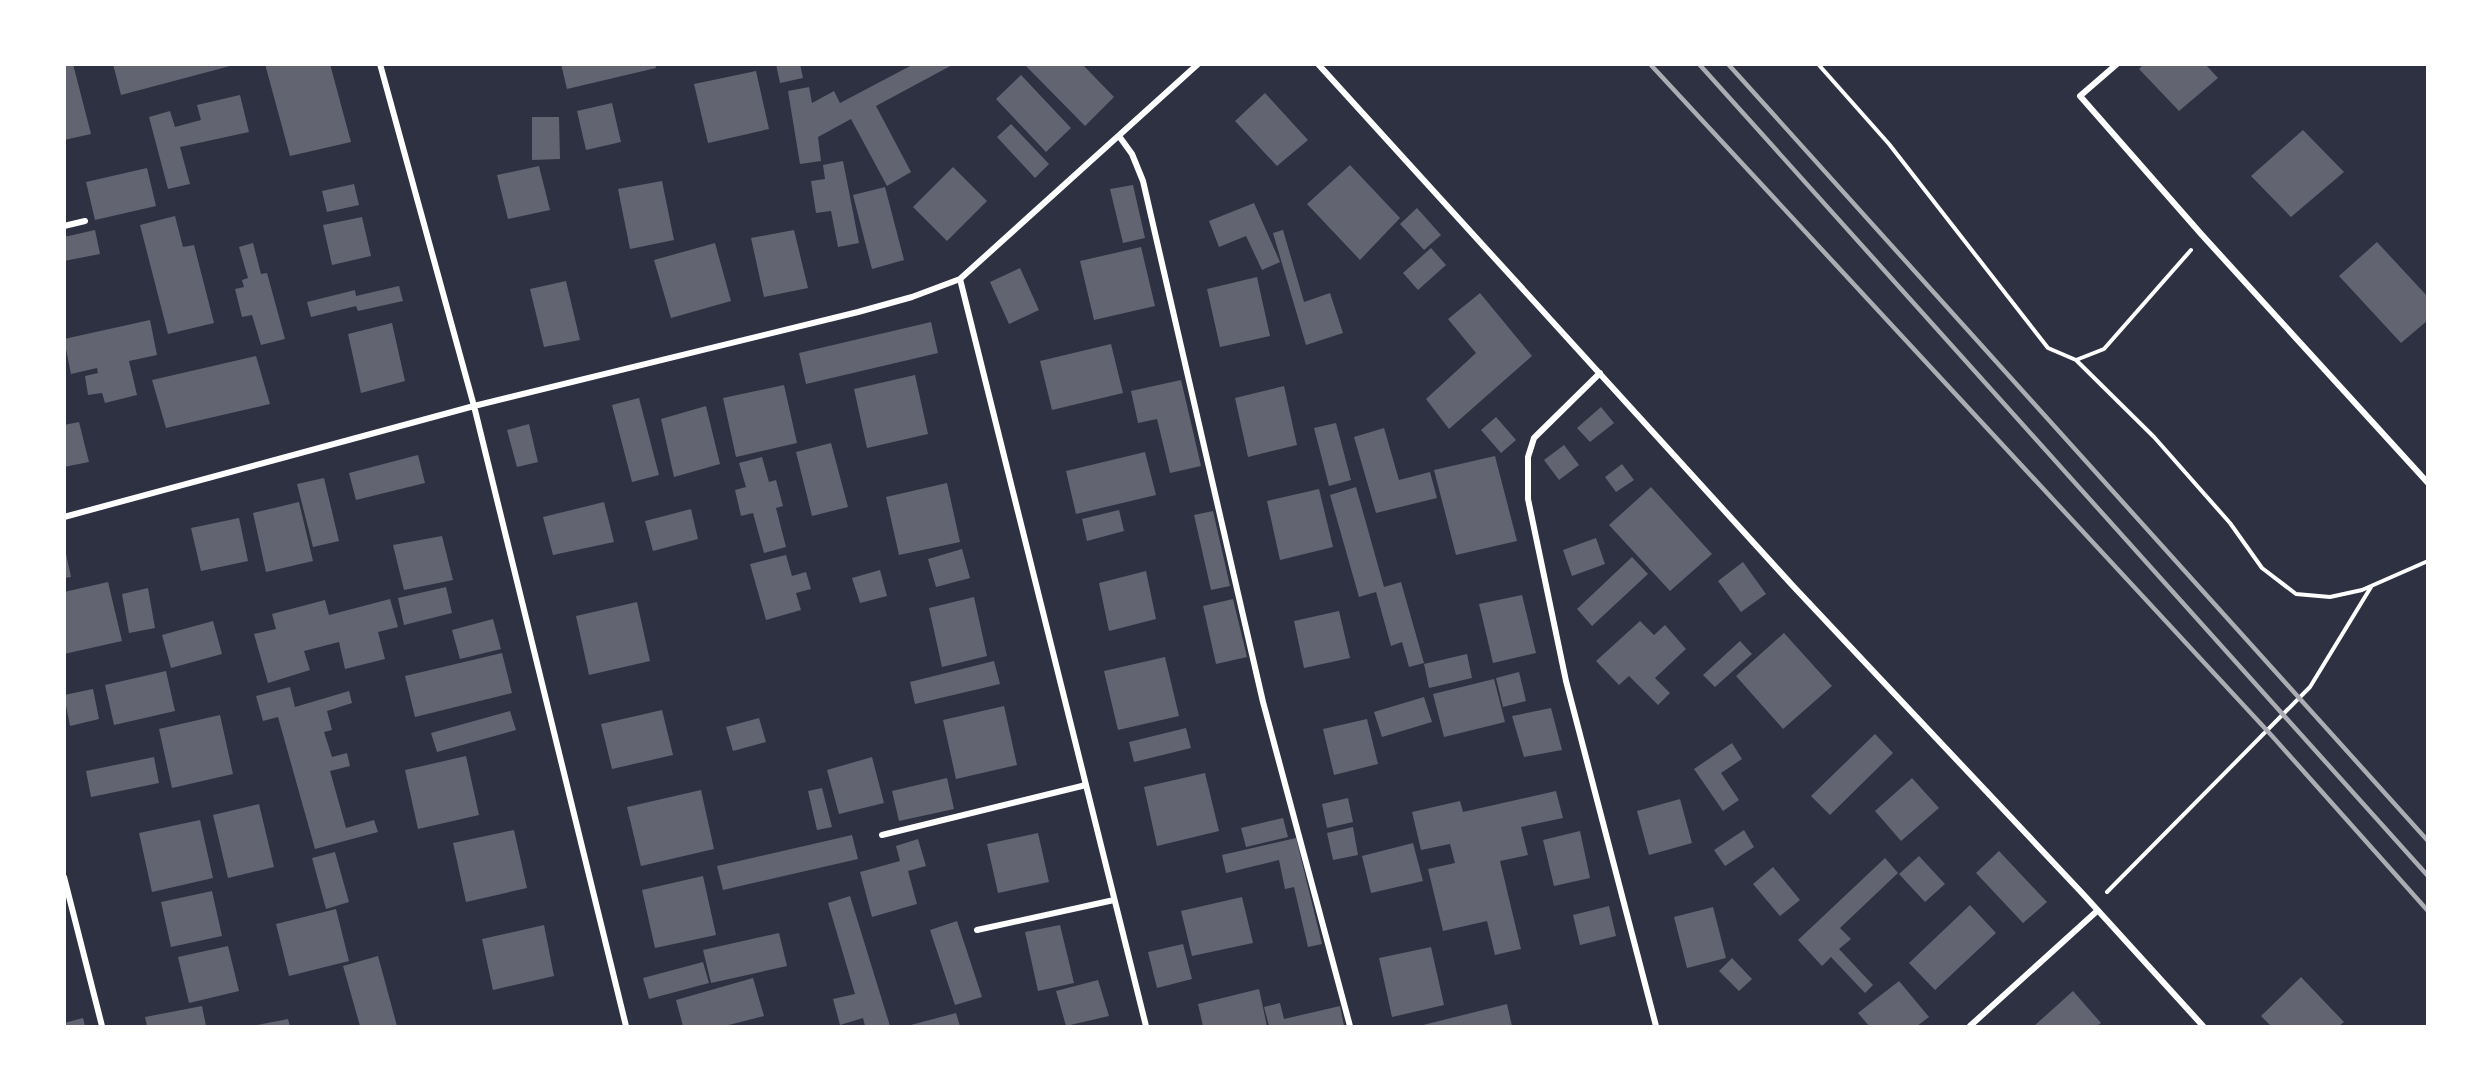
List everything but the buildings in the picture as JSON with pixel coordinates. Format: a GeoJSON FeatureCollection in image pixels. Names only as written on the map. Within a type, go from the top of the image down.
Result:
{"type":"FeatureCollection","features":[{"type":"Feature","properties":{"kind":"street"},"geometry":{"type":"LineString","coordinates":[[380,64],[474,406],[626,1026]]}},
{"type":"Feature","properties":{"kind":"street"},"geometry":{"type":"LineString","coordinates":[[64,517],[474,406],[858,312],[912,297],[960,279],[1198,64]]}},
{"type":"Feature","properties":{"kind":"street"},"geometry":{"type":"LineString","coordinates":[[1318,64],[1793,586],[2203,1026]]}},
{"type":"Feature","properties":{"kind":"street"},"geometry":{"type":"LineString","coordinates":[[2117,64],[2080,96],[2202,235],[2427,483]]}},
{"type":"Feature","properties":{"kind":"street"},"geometry":{"type":"LineString","coordinates":[[1119,136],[1132,154],[1143,181],[1263,702],[1350,1026]]}},
{"type":"Feature","properties":{"kind":"street"},"geometry":{"type":"LineString","coordinates":[[64,226],[85,221]]}},
{"type":"Feature","properties":{"kind":"street"},"geometry":{"type":"LineString","coordinates":[[960,279],[1146,1026]]}},
{"type":"Feature","properties":{"kind":"street"},"geometry":{"type":"LineString","coordinates":[[1600,373],[1534,438],[1528,457],[1528,499],[1566,681],[1656,1026]]}},
{"type":"Feature","properties":{"kind":"street"},"geometry":{"type":"LineString","coordinates":[[882,836],[1086,785]]}},
{"type":"Feature","properties":{"kind":"street"},"geometry":{"type":"LineString","coordinates":[[64,877],[102,1026]]}},
{"type":"Feature","properties":{"kind":"street"},"geometry":{"type":"LineString","coordinates":[[977,930],[1114,900]]}},
{"type":"Feature","properties":{"kind":"street"},"geometry":{"type":"LineString","coordinates":[[1970,1026],[2097,911]]}},
{"type":"Feature","properties":{"kind":"path"},"geometry":{"type":"LineString","coordinates":[[1818,64],[1889,144],[2048,348],[2076,360],[2154,436],[2230,523],[2262,568],[2296,594],[2330,597],[2372,586],[2427,561]]}},
{"type":"Feature","properties":{"kind":"path"},"geometry":{"type":"LineString","coordinates":[[2076,360],[2104,349],[2184,259],[2202,235]]}},
{"type":"Feature","properties":{"kind":"path"},"geometry":{"type":"LineString","coordinates":[[2106,893],[2310,687],[2372,586]]}},
{"type":"Feature","properties":{"kind":"railway"},"geometry":{"type":"LineString","coordinates":[[1650,64],[2273,737],[2428,911]]}},
{"type":"Feature","properties":{"kind":"railway"},"geometry":{"type":"LineString","coordinates":[[1699,64],[2428,876]]}},
{"type":"Feature","properties":{"kind":"railway"},"geometry":{"type":"LineString","coordinates":[[1728,64],[2428,841]]}}]}
